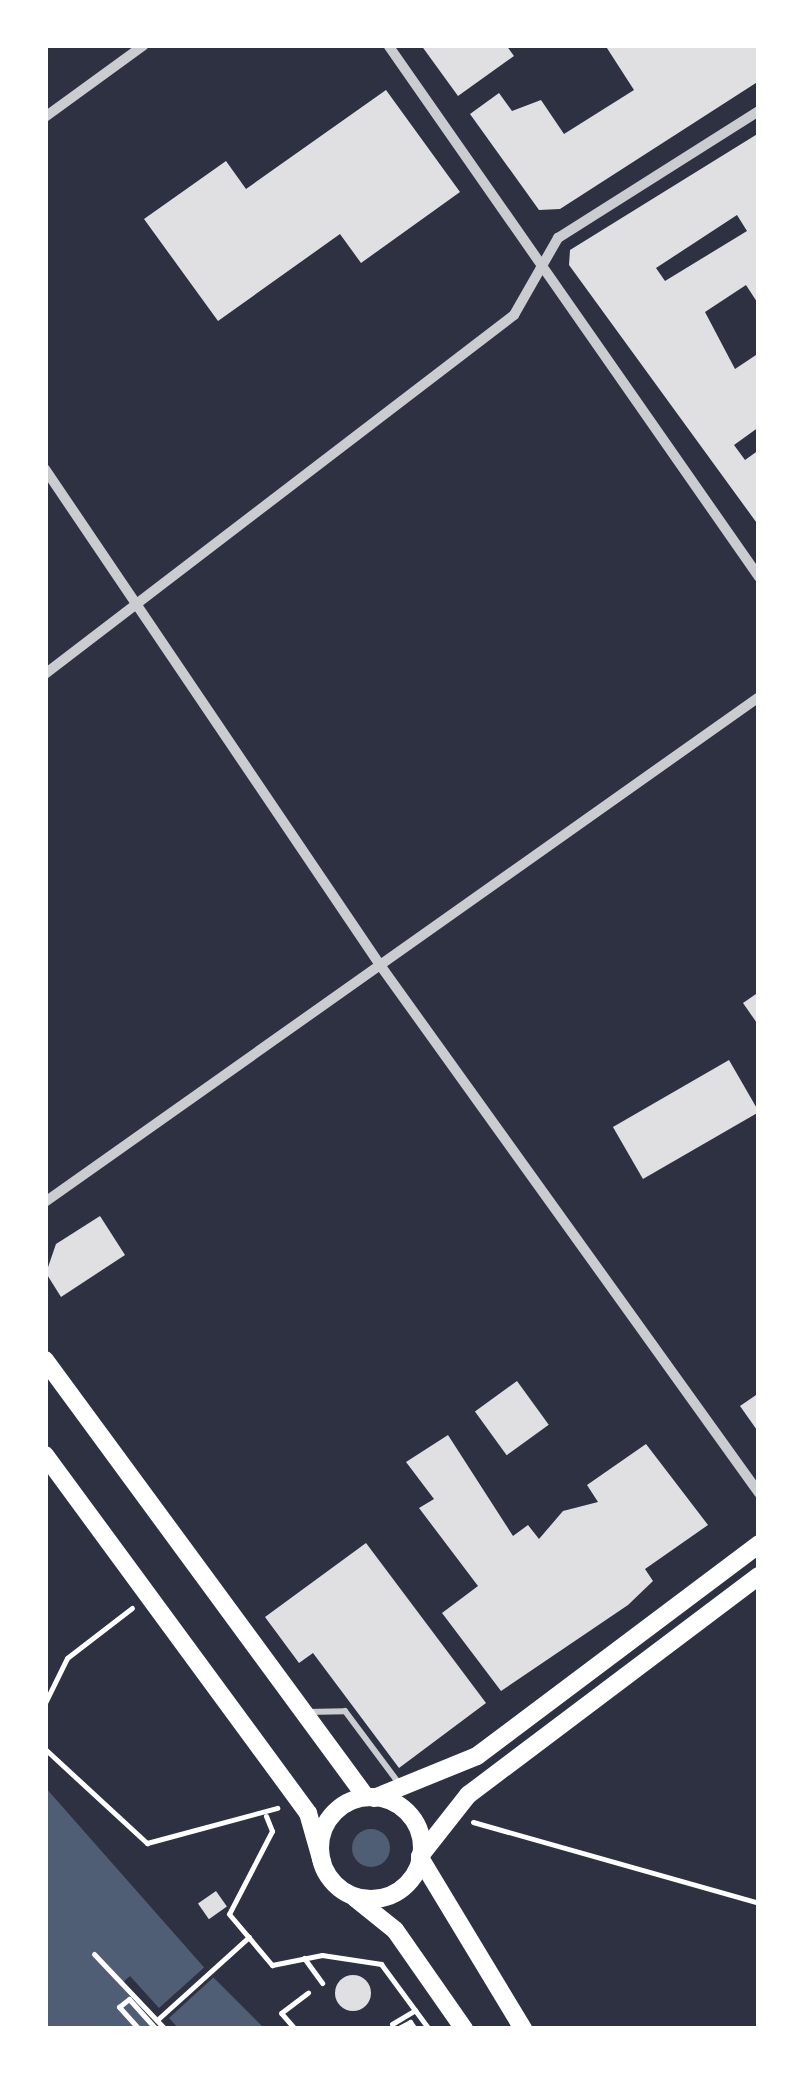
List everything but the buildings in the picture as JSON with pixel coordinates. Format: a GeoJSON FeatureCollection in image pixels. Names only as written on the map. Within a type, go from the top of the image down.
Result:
{"type":"FeatureCollection","features":[{"type":"Feature","properties":{"kind":"main road"},"geometry":{"type":"LineString","coordinates":[[45,1360],[302,1712],[370,1798],[408,1813],[420,1857],[523,2029]]}},
{"type":"Feature","properties":{"kind":"main road"},"geometry":{"type":"LineString","coordinates":[[45,1455],[308,1813],[322,1862],[342,1890],[395,1930],[464,2029]]}},
{"type":"Feature","properties":{"kind":"main road"},"geometry":{"type":"LineString","coordinates":[[322,1862],[329,1818],[370,1798],[405,1790],[477,1756],[759,1544]]}},
{"type":"Feature","properties":{"kind":"main road"},"geometry":{"type":"LineString","coordinates":[[342,1890],[386,1896],[411,1879],[420,1857],[478,1786],[759,1576]]}},
{"type":"Feature","properties":{"kind":"street"},"geometry":{"type":"LineString","coordinates":[[45,117],[144,45]]}},
{"type":"Feature","properties":{"kind":"street"},"geometry":{"type":"LineString","coordinates":[[388,45],[759,576]]}},
{"type":"Feature","properties":{"kind":"street"},"geometry":{"type":"LineString","coordinates":[[45,674],[139,606],[514,315],[558,238],[759,111]]}},
{"type":"Feature","properties":{"kind":"street"},"geometry":{"type":"LineString","coordinates":[[45,469],[380,965],[759,1493]]}},
{"type":"Feature","properties":{"kind":"street"},"geometry":{"type":"LineString","coordinates":[[45,1202],[759,697]]}},
{"type":"Feature","properties":{"kind":"lane"},"geometry":{"type":"LineString","coordinates":[[302,1712],[345,1711],[405,1790]]}},
{"type":"Feature","properties":{"kind":"path"},"geometry":{"type":"LineString","coordinates":[[45,1704],[67,1658],[139,1603]]}},
{"type":"Feature","properties":{"kind":"path"},"geometry":{"type":"LineString","coordinates":[[45,1748],[147,1843],[266,1816],[287,1801],[300,1818],[308,1813]]}},
{"type":"Feature","properties":{"kind":"path"},"geometry":{"type":"LineString","coordinates":[[266,1816],[272,1831],[229,1914],[272,1965],[304,1958],[381,1964],[429,2029]]}},
{"type":"Feature","properties":{"kind":"path"},"geometry":{"type":"LineString","coordinates":[[470,1821],[759,1903]]}},
{"type":"Feature","properties":{"kind":"path"},"geometry":{"type":"LineString","coordinates":[[156,2020],[249,1937]]}},
{"type":"Feature","properties":{"kind":"path"},"geometry":{"type":"LineString","coordinates":[[94,1954],[165,2029]]}},
{"type":"Feature","properties":{"kind":"path"},"geometry":{"type":"LineString","coordinates":[[304,1958],[322,1983]]}},
{"type":"Feature","properties":{"kind":"path"},"geometry":{"type":"LineString","coordinates":[[295,2029],[281,2014],[308,1993]]}},
{"type":"Feature","properties":{"kind":"path"},"geometry":{"type":"LineString","coordinates":[[139,2029],[119,2007],[129,1998],[156,2029]]}},
{"type":"Feature","properties":{"kind":"path"},"geometry":{"type":"LineString","coordinates":[[394,2027],[415,2010]]}},
{"type":"Feature","properties":{"kind":"path"},"geometry":{"type":"LineString","coordinates":[[394,2027],[410,2022],[415,2029]]}},
{"type":"Feature","properties":{"kind":"water"},"geometry":{"type":"Polygon","coordinates":[[[45,1787],[209,1973],[265,2029],[45,2029],[45,1787]]]}},
{"type":"Feature","properties":{"kind":"water"},"geometry":{"type":"Polygon","coordinates":[[[371,1829],[385,1834],[390,1848],[385,1862],[371,1867],[357,1862],[352,1848],[357,1834],[371,1829]]]}},
{"type":"Feature","properties":{"kind":"pier"},"geometry":{"type":"Polygon","coordinates":[[[208,1964],[217,1974],[169,2018],[179,2029],[160,2029],[120,1985],[130,1976],[159,2008],[208,1964]]]}}]}
